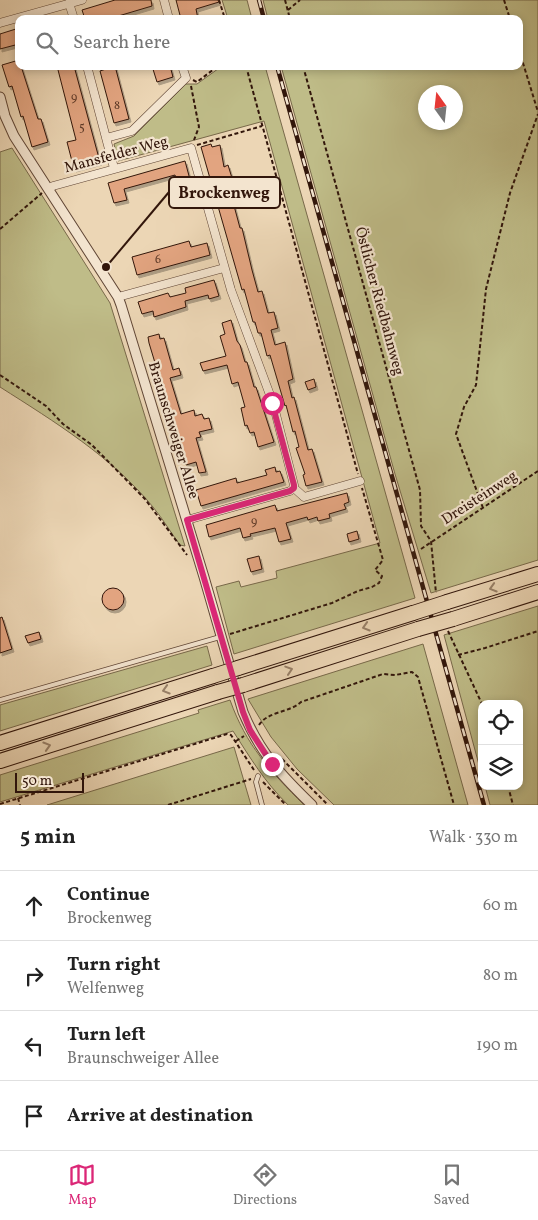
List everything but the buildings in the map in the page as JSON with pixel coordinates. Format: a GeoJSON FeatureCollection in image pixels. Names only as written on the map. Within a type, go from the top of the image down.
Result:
{"type":"FeatureCollection","features":[{"type":"Feature","properties":{"kind":"highway"},"geometry":{"type":"LineString","coordinates":[[0,743],[538,574]]}},
{"type":"Feature","properties":{"kind":"highway"},"geometry":{"type":"LineString","coordinates":[[0,761],[538,592]]}},
{"type":"Feature","properties":{"kind":"street"},"geometry":{"type":"LineString","coordinates":[[26,15],[82,0]]}},
{"type":"Feature","properties":{"kind":"street"},"geometry":{"type":"LineString","coordinates":[[164,0],[168,15]]}},
{"type":"Feature","properties":{"kind":"street"},"geometry":{"type":"LineString","coordinates":[[70,3],[73,15]]}},
{"type":"Feature","properties":{"kind":"street"},"geometry":{"type":"LineString","coordinates":[[0,22],[15,18]]}},
{"type":"Feature","properties":{"kind":"street"},"geometry":{"type":"LineString","coordinates":[[88,70],[114,168]]}},
{"type":"Feature","properties":{"kind":"street"},"geometry":{"type":"LineString","coordinates":[[106,138],[132,131],[186,78],[183,70]]}},
{"type":"Feature","properties":{"kind":"street","name":"Braunschweiger Allee"},"geometry":{"type":"LineString","coordinates":[[0,97],[5,116],[14,136],[118,297],[223,636],[240,704],[250,730],[272,764],[312,805]]}},
{"type":"Feature","properties":{"kind":"street","name":"Mansfelder Weg"},"geometry":{"type":"LineString","coordinates":[[48,189],[114,168],[191,148],[224,268]]}},
{"type":"Feature","properties":{"kind":"street"},"geometry":{"type":"LineString","coordinates":[[118,297],[224,268],[272,402],[294,488],[304,496],[360,481]]}},
{"type":"Feature","properties":{"kind":"street"},"geometry":{"type":"LineString","coordinates":[[187,520],[290,491],[294,488]]}},
{"type":"Feature","properties":{"kind":"lane"},"geometry":{"type":"LineString","coordinates":[[0,700],[223,636]]}},
{"type":"Feature","properties":{"kind":"lane"},"geometry":{"type":"LineString","coordinates":[[258,776],[256,782],[262,805]]}},
{"type":"Feature","properties":{"kind":"path"},"geometry":{"type":"LineString","coordinates":[[219,0],[223,15]]}},
{"type":"Feature","properties":{"kind":"path"},"geometry":{"type":"LineString","coordinates":[[285,0],[289,15]]}},
{"type":"Feature","properties":{"kind":"path"},"geometry":{"type":"LineString","coordinates":[[288,10],[300,0]]}},
{"type":"Feature","properties":{"kind":"path"},"geometry":{"type":"LineString","coordinates":[[504,0],[509,15]]}},
{"type":"Feature","properties":{"kind":"path"},"geometry":{"type":"LineString","coordinates":[[483,508],[456,434],[464,407],[476,385],[486,289],[510,192],[538,113],[523,63]]}},
{"type":"Feature","properties":{"kind":"path"},"geometry":{"type":"LineString","coordinates":[[186,78],[197,82],[213,70]]}},
{"type":"Feature","properties":{"kind":"path"},"geometry":{"type":"LineString","coordinates":[[223,636],[332,603],[372,587],[379,583],[382,576],[374,570],[383,560],[247,70]]}},
{"type":"Feature","properties":{"kind":"path","name":"Östlicher Riedbahnweg"},"geometry":{"type":"LineString","coordinates":[[304,70],[420,490],[421,526],[432,541]]}},
{"type":"Feature","properties":{"kind":"path"},"geometry":{"type":"LineString","coordinates":[[186,78],[190,83],[199,127],[192,146],[262,126]]}},
{"type":"Feature","properties":{"kind":"path"},"geometry":{"type":"LineString","coordinates":[[0,229],[48,189]]}},
{"type":"Feature","properties":{"kind":"path"},"geometry":{"type":"LineString","coordinates":[[0,375],[46,406],[63,424],[92,445],[145,499],[188,556]]}},
{"type":"Feature","properties":{"kind":"path","name":"Dreisteinweg"},"geometry":{"type":"LineString","coordinates":[[421,548],[538,471]]}},
{"type":"Feature","properties":{"kind":"path"},"geometry":{"type":"LineString","coordinates":[[480,700],[458,655],[538,631]]}},
{"type":"Feature","properties":{"kind":"path"},"geometry":{"type":"LineString","coordinates":[[0,804],[227,734],[231,735],[236,741],[257,727],[263,719],[296,707],[301,702],[383,674],[395,675],[412,672],[418,678],[454,805]]}},
{"type":"Feature","properties":{"kind":"path"},"geometry":{"type":"LineString","coordinates":[[279,756],[328,805]]}},
{"type":"Feature","properties":{"kind":"path"},"geometry":{"type":"LineString","coordinates":[[168,805],[258,776]]}},
{"type":"Feature","properties":{"kind":"path"},"geometry":{"type":"LineString","coordinates":[[509,790],[513,805]]}},
{"type":"Feature","properties":{"kind":"path"},"geometry":{"type":"LineString","coordinates":[[18,798],[20,805]]}},
{"type":"Feature","properties":{"kind":"shaded area"},"geometry":{"type":"Polygon","coordinates":[[[222,0],[247,0],[251,15],[227,15],[222,0]]]}},
{"type":"Feature","properties":{"kind":"shaded area"},"geometry":{"type":"Polygon","coordinates":[[[263,0],[538,0],[538,560],[431,593],[395,474],[282,70],[523,70],[523,15],[267,15],[263,0]]]}},
{"type":"Feature","properties":{"kind":"shaded area"},"geometry":{"type":"Polygon","coordinates":[[[216,70],[266,70],[415,598],[234,654],[216,587],[239,581],[241,587],[277,578],[276,571],[380,543],[264,121],[118,161],[114,144],[134,136],[186,84],[197,84],[216,70]]]}},
{"type":"Feature","properties":{"kind":"shaded area"},"geometry":{"type":"Polygon","coordinates":[[[12,148],[110,303],[185,546],[180,545],[153,507],[120,472],[82,441],[0,387],[0,152],[12,148]]]}},
{"type":"Feature","properties":{"kind":"shaded area"},"geometry":{"type":"Polygon","coordinates":[[[538,606],[538,805],[490,805],[486,790],[523,790],[523,700],[478,700],[478,761],[444,635],[538,606]]]}},
{"type":"Feature","properties":{"kind":"shaded area"},"geometry":{"type":"Polygon","coordinates":[[[423,644],[468,805],[334,805],[297,769],[271,737],[248,699],[423,644]]]}},
{"type":"Feature","properties":{"kind":"shaded area"},"geometry":{"type":"Polygon","coordinates":[[[207,646],[212,665],[0,731],[0,705],[207,646]]]}},
{"type":"Feature","properties":{"kind":"shaded area"},"geometry":{"type":"Polygon","coordinates":[[[230,700],[236,716],[260,757],[304,805],[288,805],[279,796],[233,731],[0,802],[0,775],[199,713],[198,710],[230,700]]]}},
{"type":"Feature","properties":{"kind":"shaded area"},"geometry":{"type":"Polygon","coordinates":[[[234,747],[251,805],[47,805],[234,747]]]}},
{"type":"Feature","properties":{"kind":"railway"},"geometry":{"type":"LineString","coordinates":[[259,0],[263,15]]}},
{"type":"Feature","properties":{"kind":"railway"},"geometry":{"type":"LineString","coordinates":[[278,70],[484,805]]}},
{"type":"Feature","properties":{"kind":"place","name":"Brockenweg"},"geometry":{"type":"Point","coordinates":[106,267]}},
{"type":"Feature","properties":{"kind":"route"},"geometry":{"type":"LineString","coordinates":[[272,403],[294,488],[290,491],[187,520],[237,696],[250,730],[272,764]]}}]}
